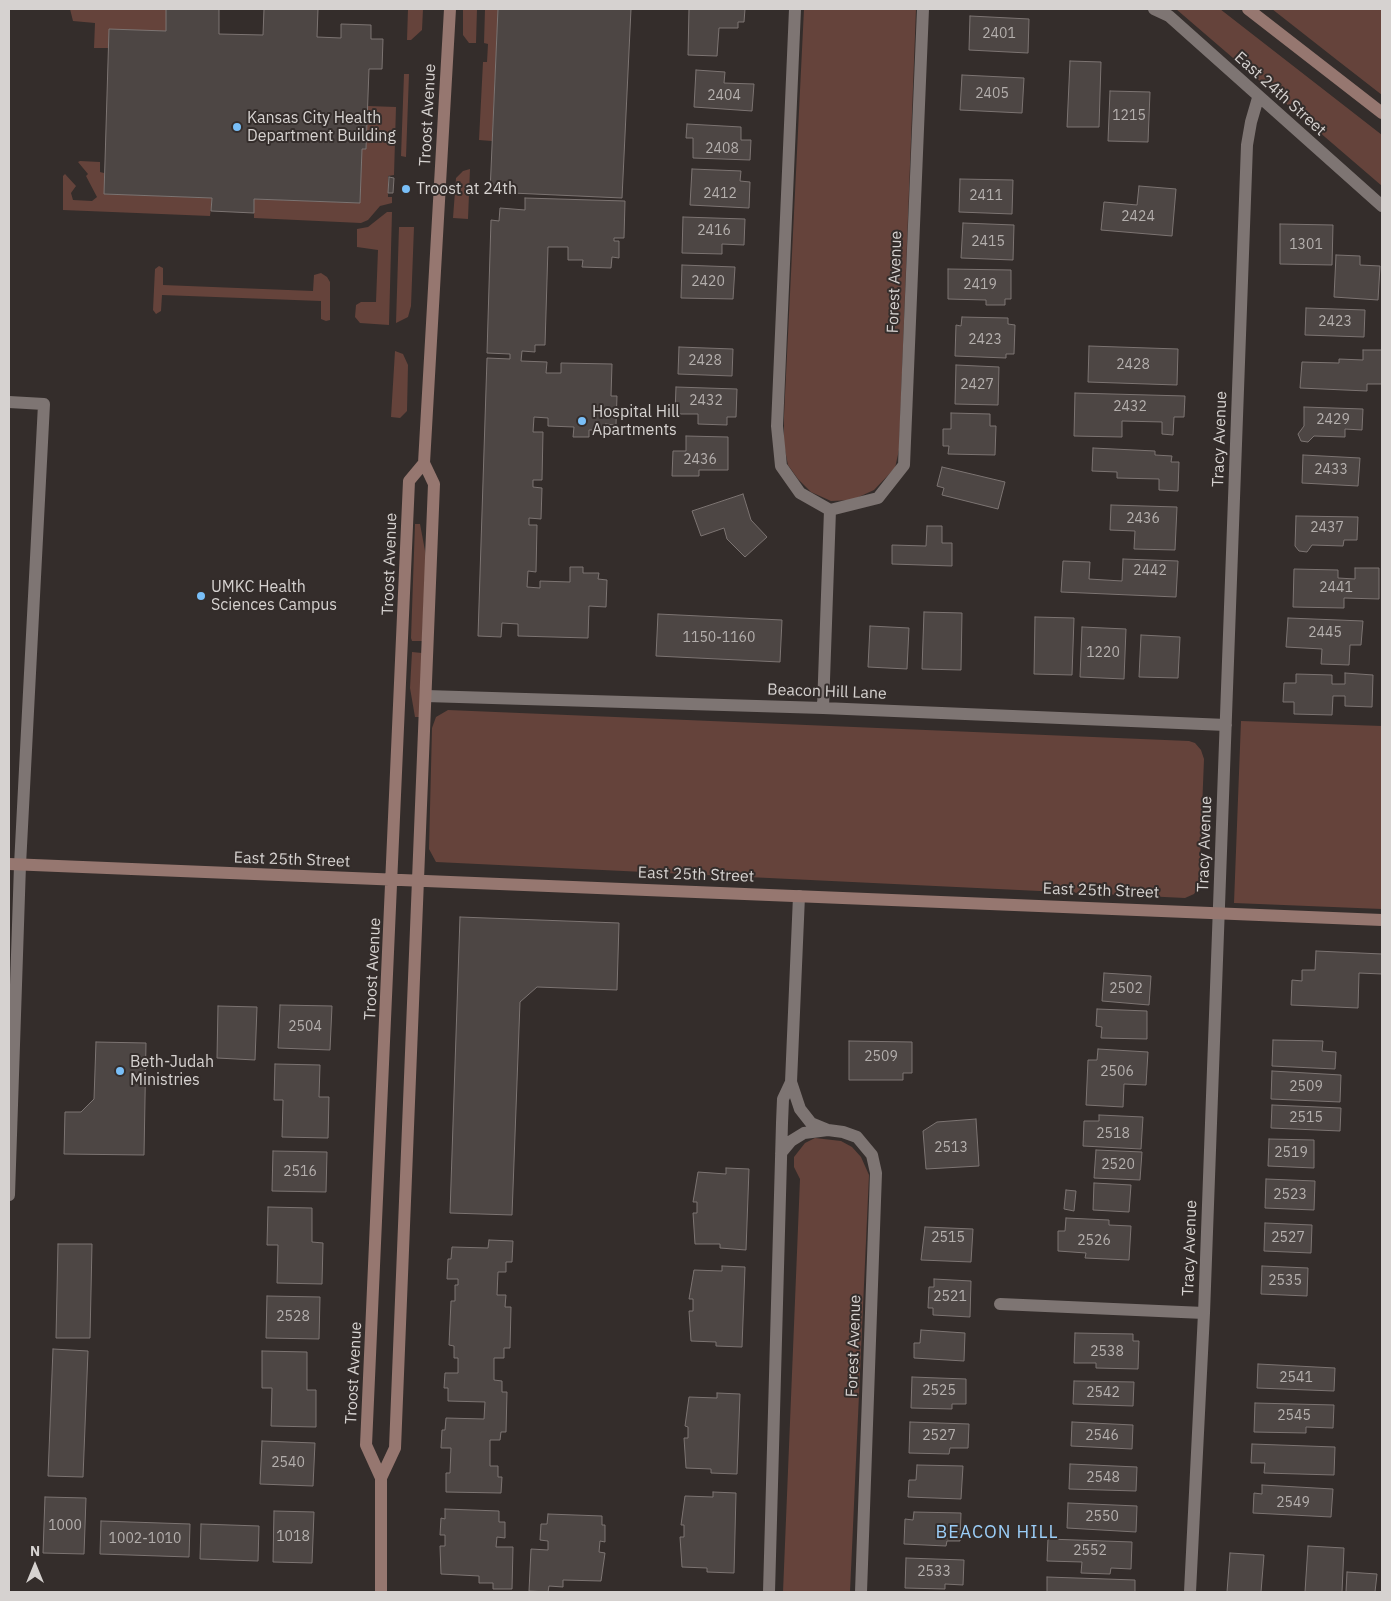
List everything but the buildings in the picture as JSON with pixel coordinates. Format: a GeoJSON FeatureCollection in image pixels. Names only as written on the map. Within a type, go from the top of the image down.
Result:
{"type":"FeatureCollection","features":[{"type":"Feature","properties":{"kind":"main road","name":"Troost Avenue"},"geometry":{"type":"LineString","coordinates":[[380,1592],[381,1478],[395,1448],[434,484],[424,462],[450,9]]}},
{"type":"Feature","properties":{"kind":"main road"},"geometry":{"type":"LineString","coordinates":[[1248,9],[1382,113]]}},
{"type":"Feature","properties":{"kind":"main road","name":"Troost Avenue"},"geometry":{"type":"LineString","coordinates":[[381,1478],[366,1445],[393,881],[409,481],[424,462]]}},
{"type":"Feature","properties":{"kind":"main road","name":"East 25th Street"},"geometry":{"type":"LineString","coordinates":[[14,864],[1382,920]]}},
{"type":"Feature","properties":{"kind":"street"},"geometry":{"type":"LineString","coordinates":[[796,9],[778,434],[780,466],[800,493],[830,510],[822,708]]}},
{"type":"Feature","properties":{"kind":"street","name":"Forest Avenue"},"geometry":{"type":"LineString","coordinates":[[830,510],[878,498],[904,465],[923,9]]}},
{"type":"Feature","properties":{"kind":"street","name":"East 24th Street"},"geometry":{"type":"LineString","coordinates":[[1154,9],[1169,16],[1258,98],[1382,206]]}},
{"type":"Feature","properties":{"kind":"street","name":"Tracy Avenue"},"geometry":{"type":"LineString","coordinates":[[1190,1592],[1204,1313],[1247,145],[1258,98]]}},
{"type":"Feature","properties":{"kind":"street"},"geometry":{"type":"LineString","coordinates":[[9,402],[44,404],[14,864],[9,1195]]}},
{"type":"Feature","properties":{"kind":"street","name":"Beacon Hill Lane"},"geometry":{"type":"LineString","coordinates":[[426,696],[822,708],[1226,725]]}},
{"type":"Feature","properties":{"kind":"street","name":"Forest Avenue"},"geometry":{"type":"LineString","coordinates":[[799,896],[791,1082],[800,1109],[811,1122],[828,1130]]}},
{"type":"Feature","properties":{"kind":"street","name":"Forest Avenue"},"geometry":{"type":"LineString","coordinates":[[769,1592],[780,1153],[783,1099],[791,1082]]}},
{"type":"Feature","properties":{"kind":"street","name":"Forest Avenue"},"geometry":{"type":"LineString","coordinates":[[780,1153],[791,1141],[804,1133],[828,1130],[843,1132],[858,1138],[872,1155],[876,1173],[861,1592]]}},
{"type":"Feature","properties":{"kind":"street"},"geometry":{"type":"LineString","coordinates":[[1000,1304],[1204,1313]]}},
{"type":"Feature","properties":{"kind":"shaded area"},"geometry":{"type":"Polygon","coordinates":[[[70,9],[166,9],[166,31],[109,48],[94,48],[95,23],[73,21],[70,9]]]}},
{"type":"Feature","properties":{"kind":"shaded area"},"geometry":{"type":"Polygon","coordinates":[[[408,9],[423,9],[422,30],[411,40],[407,40],[408,9]]]}},
{"type":"Feature","properties":{"kind":"shaded area"},"geometry":{"type":"Polygon","coordinates":[[[463,9],[477,9],[476,43],[469,43],[463,35],[463,9]]]}},
{"type":"Feature","properties":{"kind":"shaded area"},"geometry":{"type":"Polygon","coordinates":[[[485,9],[498,9],[492,141],[479,140],[483,62],[487,62],[488,44],[484,43],[485,9]]]}},
{"type":"Feature","properties":{"kind":"shaded area"},"geometry":{"type":"Polygon","coordinates":[[[804,9],[916,9],[899,450],[895,468],[874,490],[852,500],[831,501],[811,492],[788,465],[784,445],[804,9]]]}},
{"type":"Feature","properties":{"kind":"shaded area"},"geometry":{"type":"Polygon","coordinates":[[[1176,9],[1220,9],[1382,135],[1382,186],[1176,9]]]}},
{"type":"Feature","properties":{"kind":"shaded area"},"geometry":{"type":"Polygon","coordinates":[[[1272,9],[1382,9],[1382,95],[1337,60],[1272,9]]]}},
{"type":"Feature","properties":{"kind":"shaded area"},"geometry":{"type":"Polygon","coordinates":[[[404,74],[409,74],[406,157],[401,156],[404,74]]]}},
{"type":"Feature","properties":{"kind":"shaded area"},"geometry":{"type":"Polygon","coordinates":[[[368,106],[396,107],[394,175],[388,176],[388,197],[392,197],[392,203],[380,206],[368,220],[361,223],[254,218],[254,199],[360,203],[362,149],[366,149],[368,106]]]}},
{"type":"Feature","properties":{"kind":"shaded area"},"geometry":{"type":"Polygon","coordinates":[[[78,162],[100,162],[100,172],[104,173],[104,194],[212,198],[210,216],[63,210],[63,176],[65,174],[76,186],[71,193],[73,200],[92,201],[97,197],[86,176],[88,174],[78,162]]]}},
{"type":"Feature","properties":{"kind":"shaded area"},"geometry":{"type":"Polygon","coordinates":[[[470,169],[468,219],[453,218],[456,178],[463,171],[470,169]]]}},
{"type":"Feature","properties":{"kind":"shaded area"},"geometry":{"type":"Polygon","coordinates":[[[387,212],[392,212],[389,325],[360,323],[355,317],[356,305],[361,302],[376,302],[378,250],[357,247],[357,229],[368,227],[387,212]]]}},
{"type":"Feature","properties":{"kind":"shaded area"},"geometry":{"type":"Polygon","coordinates":[[[399,227],[414,227],[411,306],[408,317],[396,323],[399,227]]]}},
{"type":"Feature","properties":{"kind":"shaded area"},"geometry":{"type":"Polygon","coordinates":[[[159,266],[163,268],[163,285],[313,291],[314,275],[321,273],[330,282],[330,320],[321,319],[321,301],[162,295],[161,311],[156,314],[153,310],[155,269],[159,266]]]}},
{"type":"Feature","properties":{"kind":"shaded area"},"geometry":{"type":"Polygon","coordinates":[[[395,351],[403,354],[408,365],[407,411],[400,418],[391,417],[395,351]]]}},
{"type":"Feature","properties":{"kind":"shaded area"},"geometry":{"type":"Polygon","coordinates":[[[415,524],[420,524],[426,556],[422,641],[412,641],[411,638],[415,524]]]}},
{"type":"Feature","properties":{"kind":"shaded area"},"geometry":{"type":"Polygon","coordinates":[[[412,652],[422,653],[420,717],[415,717],[410,688],[412,652]]]}},
{"type":"Feature","properties":{"kind":"shaded area"},"geometry":{"type":"Polygon","coordinates":[[[448,710],[1189,741],[1195,743],[1201,750],[1204,759],[1199,886],[1194,894],[1185,898],[436,862],[429,849],[432,728],[436,717],[448,710]]]}},
{"type":"Feature","properties":{"kind":"shaded area"},"geometry":{"type":"Polygon","coordinates":[[[1241,721],[1382,726],[1382,909],[1234,903],[1241,721]]]}},
{"type":"Feature","properties":{"kind":"shaded area"},"geometry":{"type":"Polygon","coordinates":[[[815,1138],[841,1141],[852,1147],[861,1157],[869,1175],[850,1592],[783,1592],[800,1179],[794,1167],[794,1157],[805,1143],[815,1138]]]}},
{"type":"Feature","properties":{"kind":"place","name":"Kansas City Health Department Building"},"geometry":{"type":"Point","coordinates":[237,127]}},
{"type":"Feature","properties":{"kind":"place","name":"Troost at 24th"},"geometry":{"type":"Point","coordinates":[406,189]}},
{"type":"Feature","properties":{"kind":"place","name":"Hospital Hill Apartments"},"geometry":{"type":"Point","coordinates":[582,421]}},
{"type":"Feature","properties":{"kind":"place","name":"UMKC Health Sciences Campus"},"geometry":{"type":"Point","coordinates":[201,596]}},
{"type":"Feature","properties":{"kind":"place","name":"Beth-Judah Ministries"},"geometry":{"type":"Point","coordinates":[120,1071]}},
{"type":"Feature","properties":{"kind":"district","name":"BEACON HILL"},"geometry":{"type":"Point","coordinates":[997,1533]}}]}
